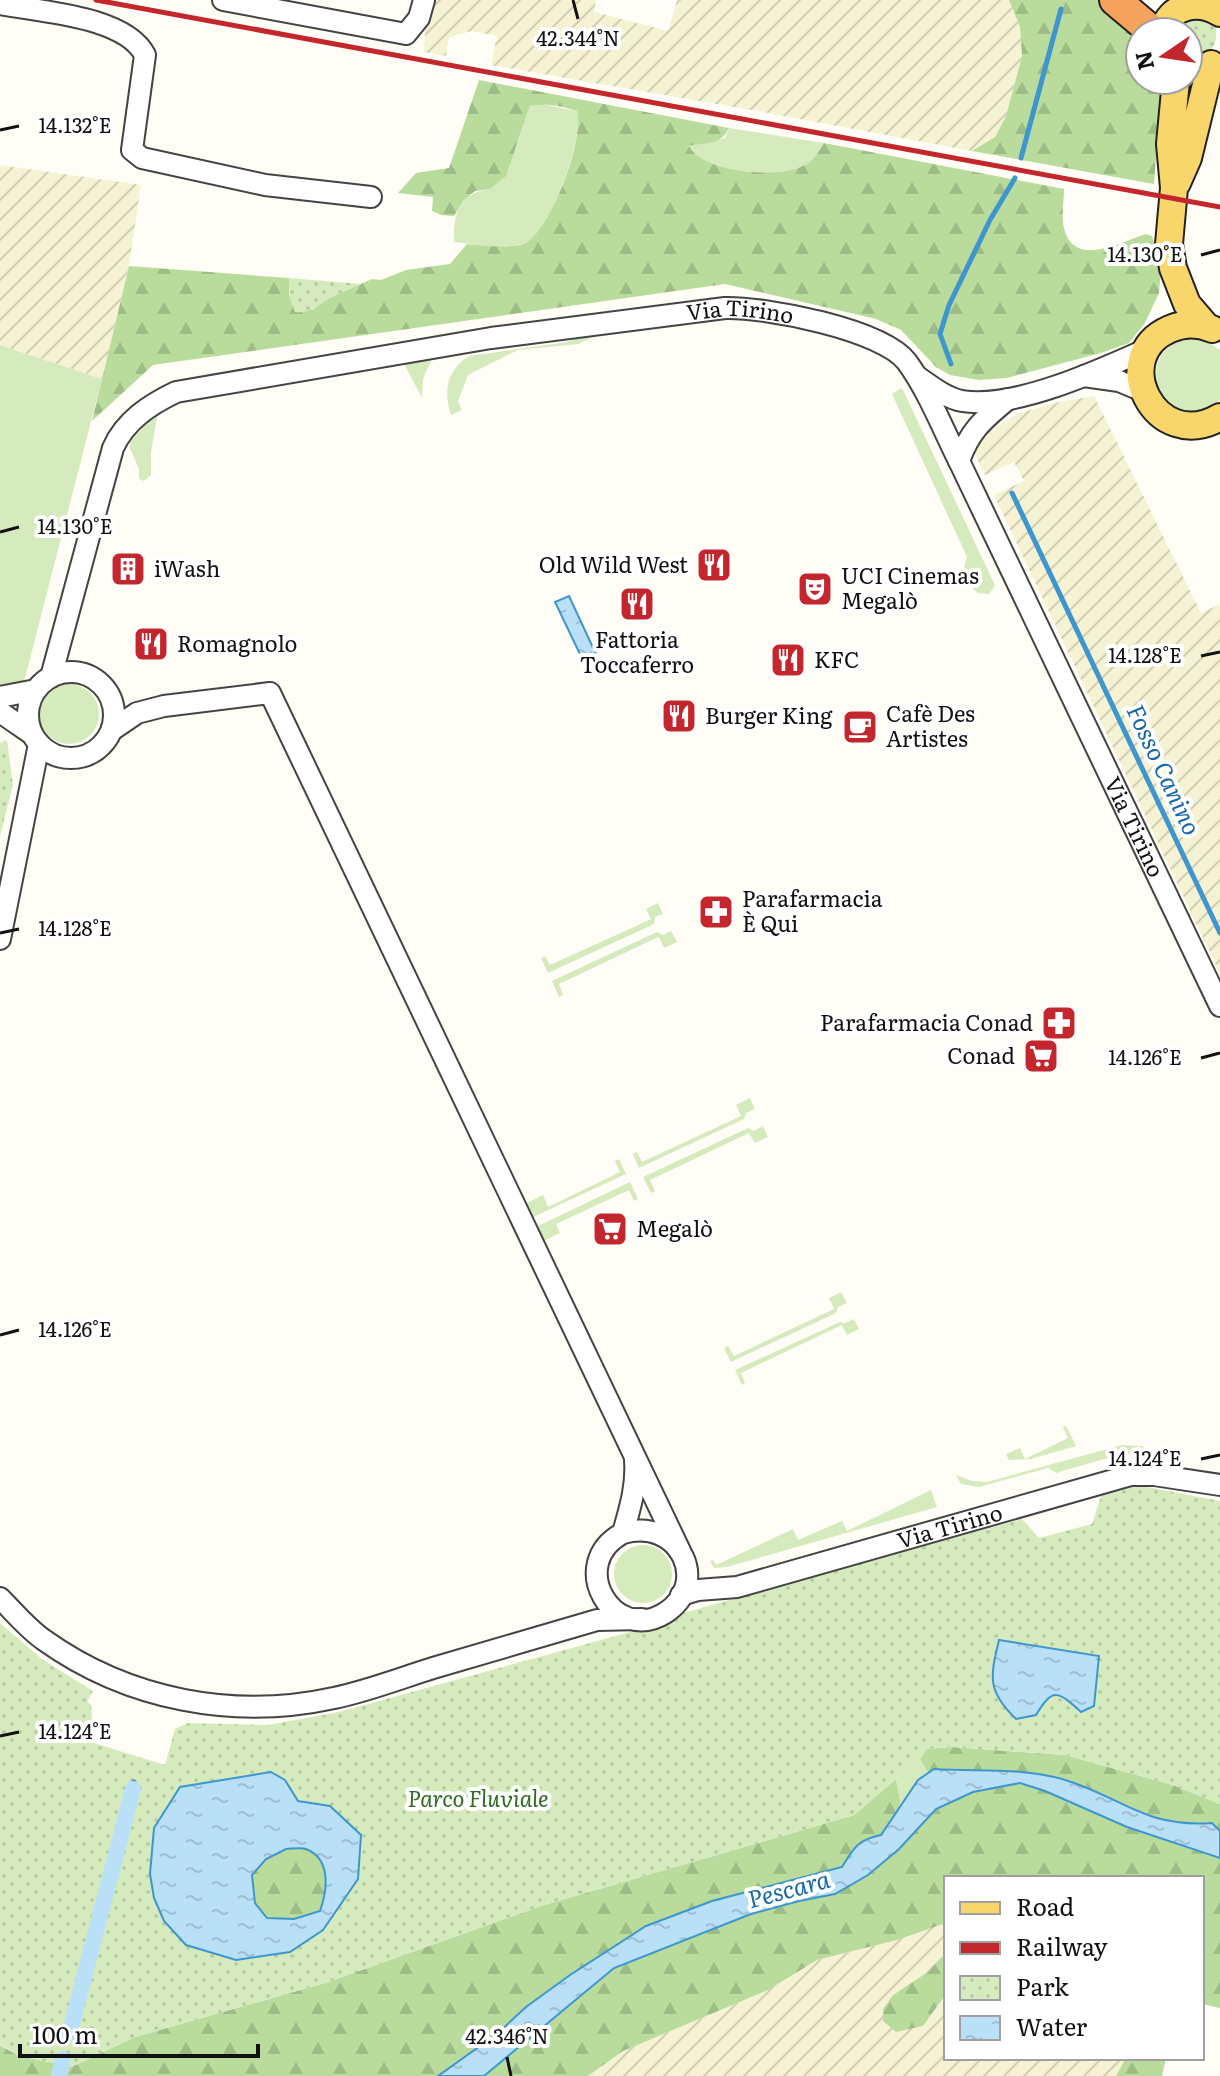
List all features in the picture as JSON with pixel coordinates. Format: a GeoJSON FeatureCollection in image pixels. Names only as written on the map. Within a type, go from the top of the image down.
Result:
{"type":"FeatureCollection","features":[{"type":"Feature","properties":{"kind":"highway"},"geometry":{"type":"LineString","coordinates":[[1115,0],[1134,16]]}},
{"type":"Feature","properties":{"kind":"main road"},"geometry":{"type":"LineString","coordinates":[[1169,16],[1187,1],[1217,7]]}},
{"type":"Feature","properties":{"kind":"main road"},"geometry":{"type":"LineString","coordinates":[[1174,188],[1188,158],[1206,62]]}},
{"type":"Feature","properties":{"kind":"main road"},"geometry":{"type":"LineString","coordinates":[[1174,96],[1170,144],[1174,188],[1169,244],[1173,268],[1187,304],[1212,329]]}},
{"type":"Feature","properties":{"kind":"main road"},"geometry":{"type":"LineString","coordinates":[[1173,268],[1156,340],[1140,377],[1143,391],[1151,406],[1163,417],[1178,424],[1195,426],[1217,423]]}},
{"type":"Feature","properties":{"kind":"main road"},"geometry":{"type":"LineString","coordinates":[[1156,340],[1177,326],[1212,329]]}},
{"type":"Feature","properties":{"kind":"street"},"geometry":{"type":"LineString","coordinates":[[223,0],[406,34],[419,18],[424,0]]}},
{"type":"Feature","properties":{"kind":"street"},"geometry":{"type":"LineString","coordinates":[[0,4],[103,23],[126,33],[140,45],[145,55],[132,150],[142,158],[265,185],[371,197]]}},
{"type":"Feature","properties":{"kind":"street","name":"Via Tirino"},"geometry":{"type":"LineString","coordinates":[[43,684],[118,437],[133,419],[176,392],[491,338],[725,308],[749,307],[871,337],[889,346],[905,360],[915,375],[1220,1006]]}},
{"type":"Feature","properties":{"kind":"street"},"geometry":{"type":"LineString","coordinates":[[915,375],[944,394],[962,401],[1008,399],[1084,376],[1156,340]]}},
{"type":"Feature","properties":{"kind":"street"},"geometry":{"type":"LineString","coordinates":[[1084,376],[1119,381],[1143,391]]}},
{"type":"Feature","properties":{"kind":"street"},"geometry":{"type":"LineString","coordinates":[[959,461],[974,427],[1008,399]]}},
{"type":"Feature","properties":{"kind":"street"},"geometry":{"type":"LineString","coordinates":[[0,697],[43,684],[59,673],[78,672],[95,679],[108,692],[114,711],[112,730]]}},
{"type":"Feature","properties":{"kind":"street"},"geometry":{"type":"LineString","coordinates":[[0,939],[36,739],[28,711],[43,684]]}},
{"type":"Feature","properties":{"kind":"street"},"geometry":{"type":"LineString","coordinates":[[108,692],[164,706]]}},
{"type":"Feature","properties":{"kind":"street"},"geometry":{"type":"LineString","coordinates":[[0,712],[60,757],[85,756],[97,750],[112,730],[137,713],[164,706],[270,693],[686,1565],[686,1580],[681,1595],[665,1613],[642,1619],[597,1620],[334,1698],[279,1706],[217,1707],[172,1698],[95,1671],[43,1639],[0,1598]]}},
{"type":"Feature","properties":{"kind":"street"},"geometry":{"type":"LineString","coordinates":[[623,1533],[636,1476],[634,1452]]}},
{"type":"Feature","properties":{"kind":"street","name":"Via Tirino"},"geometry":{"type":"LineString","coordinates":[[681,1595],[698,1590],[737,1587],[1131,1475],[1154,1475],[1220,1485]]}},
{"type":"Feature","properties":{"kind":"street"},"geometry":{"type":"LineString","coordinates":[[642,1619],[615,1611],[598,1587],[596,1573],[606,1546],[623,1533],[649,1529],[672,1541],[680,1551]]}},
{"type":"Feature","properties":{"kind":"shaded area"},"geometry":{"type":"Polygon","coordinates":[[[431,0],[596,0],[594,12],[668,31],[677,0],[1009,0],[1020,27],[1022,56],[1006,116],[995,137],[972,151],[491,65],[497,36],[471,31],[449,37],[446,56],[424,52],[426,13],[431,0]]]}},
{"type":"Feature","properties":{"kind":"shaded area"},"geometry":{"type":"Polygon","coordinates":[[[0,165],[141,185],[129,266],[102,379],[0,345],[0,165]]]}},
{"type":"Feature","properties":{"kind":"shaded area"},"geometry":{"type":"Polygon","coordinates":[[[1094,396],[1201,613],[1220,604],[1220,974],[994,495],[1024,481],[1014,462],[985,475],[972,448],[982,436],[1017,414],[1094,396]]]}},
{"type":"Feature","properties":{"kind":"shaded area"},"geometry":{"type":"Polygon","coordinates":[[[944,1924],[944,1955],[929,1971],[893,1995],[883,2021],[896,2032],[923,2026],[944,1997],[944,2060],[1125,2060],[1121,2071],[1116,2076],[588,2076],[623,2051],[768,1990],[817,1960],[897,1940],[944,1924]]]}},
{"type":"Feature","properties":{"kind":"green space"},"geometry":{"type":"Polygon","coordinates":[[[1009,0],[1100,0],[1124,19],[1124,96],[1161,96],[1154,184],[972,151],[995,137],[1006,116],[1022,56],[1020,27],[1009,0]]]}},
{"type":"Feature","properties":{"kind":"green space"},"geometry":{"type":"Polygon","coordinates":[[[1204,19],[1215,23],[1216,31],[1212,50],[1204,55],[1204,19]]]}},
{"type":"Feature","properties":{"kind":"green space"},"geometry":{"type":"Polygon","coordinates":[[[479,80],[729,128],[717,141],[689,146],[697,155],[727,168],[764,172],[797,168],[810,161],[824,143],[1064,189],[1064,228],[1069,240],[1077,247],[1099,249],[1146,234],[1152,236],[1161,269],[1159,293],[1145,323],[1129,343],[1007,378],[979,380],[950,375],[936,367],[901,330],[876,319],[725,284],[153,365],[92,421],[129,266],[289,278],[289,295],[312,310],[327,299],[372,279],[381,280],[406,270],[450,264],[467,244],[509,246],[523,244],[533,237],[554,205],[571,162],[578,124],[577,111],[554,106],[530,106],[506,176],[490,189],[475,191],[463,201],[454,216],[432,211],[433,197],[398,193],[416,173],[449,168],[479,80]]]}},
{"type":"Feature","properties":{"kind":"green space"},"geometry":{"type":"Polygon","coordinates":[[[541,104],[577,111],[578,122],[567,171],[542,229],[528,242],[514,246],[454,242],[460,206],[470,195],[490,189],[515,151],[530,106],[541,104]]]}},
{"type":"Feature","properties":{"kind":"green space"},"geometry":{"type":"Polygon","coordinates":[[[729,128],[824,143],[808,163],[797,168],[763,172],[710,163],[689,146],[725,138],[729,128]]]}},
{"type":"Feature","properties":{"kind":"green space"},"geometry":{"type":"Polygon","coordinates":[[[289,278],[361,284],[310,310],[295,312],[290,300],[289,278]]]}},
{"type":"Feature","properties":{"kind":"green space"},"geometry":{"type":"Polygon","coordinates":[[[603,333],[578,344],[518,350],[468,375],[458,401],[462,410],[451,415],[447,398],[449,382],[456,368],[469,356],[567,342],[588,334],[603,333]]]}},
{"type":"Feature","properties":{"kind":"green space"},"geometry":{"type":"Polygon","coordinates":[[[1193,337],[1205,340],[1220,350],[1220,400],[1200,410],[1183,410],[1169,403],[1160,390],[1156,374],[1160,358],[1172,345],[1193,337]]]}},
{"type":"Feature","properties":{"kind":"green space"},"geometry":{"type":"Polygon","coordinates":[[[0,345],[102,379],[24,682],[7,690],[0,688],[0,345]]]}},
{"type":"Feature","properties":{"kind":"green space"},"geometry":{"type":"Polygon","coordinates":[[[434,354],[423,379],[422,398],[401,358],[434,354]]]}},
{"type":"Feature","properties":{"kind":"green space"},"geometry":{"type":"Polygon","coordinates":[[[902,388],[994,583],[989,594],[978,593],[966,577],[964,567],[967,557],[892,394],[902,388]]]}},
{"type":"Feature","properties":{"kind":"green space"},"geometry":{"type":"Polygon","coordinates":[[[158,412],[151,452],[151,475],[144,481],[139,479],[139,469],[129,446],[158,412]]]}},
{"type":"Feature","properties":{"kind":"green space"},"geometry":{"type":"Polygon","coordinates":[[[69,684],[81,686],[90,693],[97,702],[97,726],[90,735],[81,742],[69,744],[57,742],[48,735],[41,726],[39,714],[41,702],[48,693],[57,686],[69,684]]]}},
{"type":"Feature","properties":{"kind":"green space"},"geometry":{"type":"Polygon","coordinates":[[[7,740],[13,785],[0,836],[0,743],[7,740]]]}},
{"type":"Feature","properties":{"kind":"green space"},"geometry":{"type":"Polygon","coordinates":[[[658,903],[663,914],[655,917],[654,924],[548,973],[541,958],[545,956],[550,965],[651,919],[646,909],[658,903]]]}},
{"type":"Feature","properties":{"kind":"green space"},"geometry":{"type":"Polygon","coordinates":[[[671,931],[677,942],[664,948],[659,937],[652,940],[559,984],[563,995],[559,997],[552,981],[657,932],[663,935],[671,931]]]}},
{"type":"Feature","properties":{"kind":"green space"},"geometry":{"type":"Polygon","coordinates":[[[750,1098],[755,1109],[746,1113],[744,1119],[639,1168],[633,1154],[637,1152],[642,1162],[741,1116],[736,1105],[750,1098]]]}},
{"type":"Feature","properties":{"kind":"green space"},"geometry":{"type":"Polygon","coordinates":[[[763,1126],[768,1137],[755,1143],[749,1133],[650,1180],[655,1191],[651,1193],[643,1177],[748,1128],[754,1131],[763,1126]]]}},
{"type":"Feature","properties":{"kind":"green space"},"geometry":{"type":"Polygon","coordinates":[[[619,1159],[626,1174],[531,1218],[524,1204],[543,1195],[548,1207],[620,1172],[615,1161],[619,1159]]]}},
{"type":"Feature","properties":{"kind":"green space"},"geometry":{"type":"Polygon","coordinates":[[[630,1182],[638,1199],[634,1201],[629,1190],[556,1224],[560,1233],[543,1241],[536,1227],[630,1182]]]}},
{"type":"Feature","properties":{"kind":"green space"},"geometry":{"type":"Polygon","coordinates":[[[841,1292],[847,1303],[838,1307],[836,1313],[731,1362],[724,1348],[728,1346],[734,1356],[834,1309],[829,1298],[841,1292]]]}},
{"type":"Feature","properties":{"kind":"green space"},"geometry":{"type":"Polygon","coordinates":[[[854,1319],[859,1329],[847,1335],[842,1325],[741,1373],[745,1383],[742,1385],[735,1370],[840,1322],[854,1319]]]}},
{"type":"Feature","properties":{"kind":"green space"},"geometry":{"type":"Polygon","coordinates":[[[1066,1426],[1076,1446],[1031,1459],[1009,1460],[1006,1454],[1020,1448],[1025,1459],[1068,1438],[1063,1427],[1066,1426]]]}},
{"type":"Feature","properties":{"kind":"green space"},"geometry":{"type":"Polygon","coordinates":[[[1122,1445],[1141,1446],[1167,1455],[1124,1455],[1056,1473],[1048,1468],[979,1487],[961,1484],[956,1475],[987,1482],[1122,1445]]]}},
{"type":"Feature","properties":{"kind":"green space","name":"Parco Fluviale"},"geometry":{"type":"Polygon","coordinates":[[[1137,1485],[1220,1501],[1220,1804],[1173,1785],[1065,1755],[953,1747],[927,1749],[920,1759],[854,1815],[544,1905],[325,1983],[135,2037],[71,2067],[17,2055],[0,2044],[0,1623],[43,1660],[93,1691],[87,1702],[91,1704],[94,1743],[165,1765],[175,1729],[188,1723],[268,1725],[339,1712],[1022,1519],[1039,1538],[1092,1524],[1101,1496],[1137,1485]],[[999,1640],[1036,1715],[1047,1699],[1056,1694],[1081,1712],[1094,1706],[999,1640]],[[285,1780],[165,1921],[290,1952],[358,1880],[330,1806],[298,1801],[285,1780]]]}},
{"type":"Feature","properties":{"kind":"green space"},"geometry":{"type":"Polygon","coordinates":[[[931,1490],[937,1507],[727,1567],[714,1568],[710,1561],[713,1560],[716,1565],[793,1529],[798,1540],[842,1521],[847,1531],[931,1490]]]}},
{"type":"Feature","properties":{"kind":"green space"},"geometry":{"type":"Polygon","coordinates":[[[643,1545],[664,1553],[672,1574],[664,1595],[643,1603],[622,1595],[614,1574],[622,1553],[643,1545]]]}},
{"type":"Feature","properties":{"kind":"green space"},"geometry":{"type":"Polygon","coordinates":[[[953,1747],[1065,1755],[1173,1785],[1220,1804],[1220,1830],[1212,1823],[1169,1821],[1151,1816],[1084,1787],[1048,1776],[999,1770],[934,1769],[928,1773],[920,1759],[927,1749],[953,1747]]]}},
{"type":"Feature","properties":{"kind":"green space"},"geometry":{"type":"Polygon","coordinates":[[[920,1759],[928,1773],[918,1780],[901,1806],[896,1779],[920,1759]]]}},
{"type":"Feature","properties":{"kind":"green space"},"geometry":{"type":"Polygon","coordinates":[[[896,1779],[901,1806],[881,1835],[854,1848],[842,1867],[712,1901],[646,1926],[526,2007],[498,2033],[438,2076],[0,2076],[0,2045],[17,2055],[71,2067],[135,2037],[325,1983],[544,1905],[854,1815],[896,1779]]]}},
{"type":"Feature","properties":{"kind":"green space"},"geometry":{"type":"Polygon","coordinates":[[[1019,1783],[1045,1791],[1127,1827],[1220,1858],[1220,2008],[1204,2004],[1204,1876],[944,1876],[944,1924],[897,1940],[817,1960],[768,1990],[623,2051],[588,2076],[484,2076],[614,1968],[751,1914],[835,1894],[868,1875],[899,1849],[936,1809],[973,1792],[1019,1783]]]}},
{"type":"Feature","properties":{"kind":"green space"},"geometry":{"type":"Polygon","coordinates":[[[286,1848],[306,1849],[320,1860],[325,1885],[320,1911],[294,1919],[267,1918],[255,1903],[252,1875],[266,1859],[286,1848]]]}},
{"type":"Feature","properties":{"kind":"green space"},"geometry":{"type":"Polygon","coordinates":[[[944,1955],[944,1997],[923,2026],[896,2032],[883,2021],[883,2009],[893,1995],[929,1971],[944,1955]]]}},
{"type":"Feature","properties":{"kind":"green space"},"geometry":{"type":"Polygon","coordinates":[[[1125,2060],[1166,2060],[1162,2076],[1116,2076],[1125,2060]]]}},
{"type":"Feature","properties":{"kind":"water"},"geometry":{"type":"Polygon","coordinates":[[[569,596],[602,667],[589,673],[555,602],[569,596]]]}},
{"type":"Feature","properties":{"kind":"water"},"geometry":{"type":"Polygon","coordinates":[[[999,1640],[1099,1656],[1094,1706],[1081,1712],[1056,1695],[1047,1700],[1036,1715],[1016,1719],[1000,1700],[993,1683],[999,1640]]]}},
{"type":"Feature","properties":{"kind":"water","name":"Pescara"},"geometry":{"type":"Polygon","coordinates":[[[934,1769],[1046,1775],[1083,1786],[1150,1816],[1168,1821],[1212,1823],[1220,1831],[1220,1858],[1127,1827],[1020,1783],[973,1792],[936,1809],[899,1849],[868,1875],[835,1894],[751,1914],[614,1968],[484,2076],[438,2076],[570,1975],[646,1926],[712,1901],[842,1867],[857,1846],[866,1839],[881,1835],[918,1780],[934,1769]]]}},
{"type":"Feature","properties":{"kind":"water"},"geometry":{"type":"Polygon","coordinates":[[[271,1772],[285,1780],[298,1801],[330,1806],[361,1835],[358,1879],[323,1930],[290,1952],[236,1960],[186,1945],[164,1921],[154,1898],[150,1874],[154,1828],[180,1787],[271,1772]],[[286,1849],[266,1859],[252,1875],[255,1903],[267,1918],[294,1919],[320,1911],[326,1885],[320,1860],[306,1849],[286,1849]]]}},
{"type":"Feature","properties":{"kind":"waterway","name":"Fosso Canino"},"geometry":{"type":"LineString","coordinates":[[1021,158],[1061,9]]}},
{"type":"Feature","properties":{"kind":"waterway","name":"Fosso Canino"},"geometry":{"type":"LineString","coordinates":[[951,364],[940,334],[949,305],[990,220],[1015,178]]}},
{"type":"Feature","properties":{"kind":"waterway","name":"Fosso Canino"},"geometry":{"type":"LineString","coordinates":[[1012,493],[1220,933]]}},
{"type":"Feature","properties":{"kind":"waterway"},"geometry":{"type":"LineString","coordinates":[[65,2039],[134,1782]]}},
{"type":"Feature","properties":{"kind":"waterway"},"geometry":{"type":"LineString","coordinates":[[69,2035],[133,1789]]}},
{"type":"Feature","properties":{"kind":"waterway"},"geometry":{"type":"LineString","coordinates":[[59,2076],[63,2059]]}},
{"type":"Feature","properties":{"kind":"waterway"},"geometry":{"type":"LineString","coordinates":[[55,2076],[59,2060]]}},
{"type":"Feature","properties":{"kind":"railway"},"geometry":{"type":"LineString","coordinates":[[96,0],[1220,207]]}},
{"type":"Feature","properties":{"kind":"place","name":"Old Wild West"},"geometry":{"type":"Point","coordinates":[714,565]}},
{"type":"Feature","properties":{"kind":"place","name":"iWash"},"geometry":{"type":"Point","coordinates":[128,569]}},
{"type":"Feature","properties":{"kind":"place","name":"UCI Cinemas Megalò"},"geometry":{"type":"Point","coordinates":[815,589]}},
{"type":"Feature","properties":{"kind":"place","name":"Fattoria Toccaferro"},"geometry":{"type":"Point","coordinates":[637,604]}},
{"type":"Feature","properties":{"kind":"place","name":"Romagnolo"},"geometry":{"type":"Point","coordinates":[151,644]}},
{"type":"Feature","properties":{"kind":"place","name":"KFC"},"geometry":{"type":"Point","coordinates":[788,660]}},
{"type":"Feature","properties":{"kind":"place","name":"Burger King"},"geometry":{"type":"Point","coordinates":[679,716]}},
{"type":"Feature","properties":{"kind":"place","name":"Cafè Des Artistes"},"geometry":{"type":"Point","coordinates":[860,727]}},
{"type":"Feature","properties":{"kind":"place","name":"Parafarmacia È Qui"},"geometry":{"type":"Point","coordinates":[716,912]}},
{"type":"Feature","properties":{"kind":"place","name":"Parafarmacia Conad"},"geometry":{"type":"Point","coordinates":[1059,1023]}},
{"type":"Feature","properties":{"kind":"place","name":"Conad"},"geometry":{"type":"Point","coordinates":[1041,1056]}},
{"type":"Feature","properties":{"kind":"place","name":"Megalò"},"geometry":{"type":"Point","coordinates":[610,1229]}}]}
